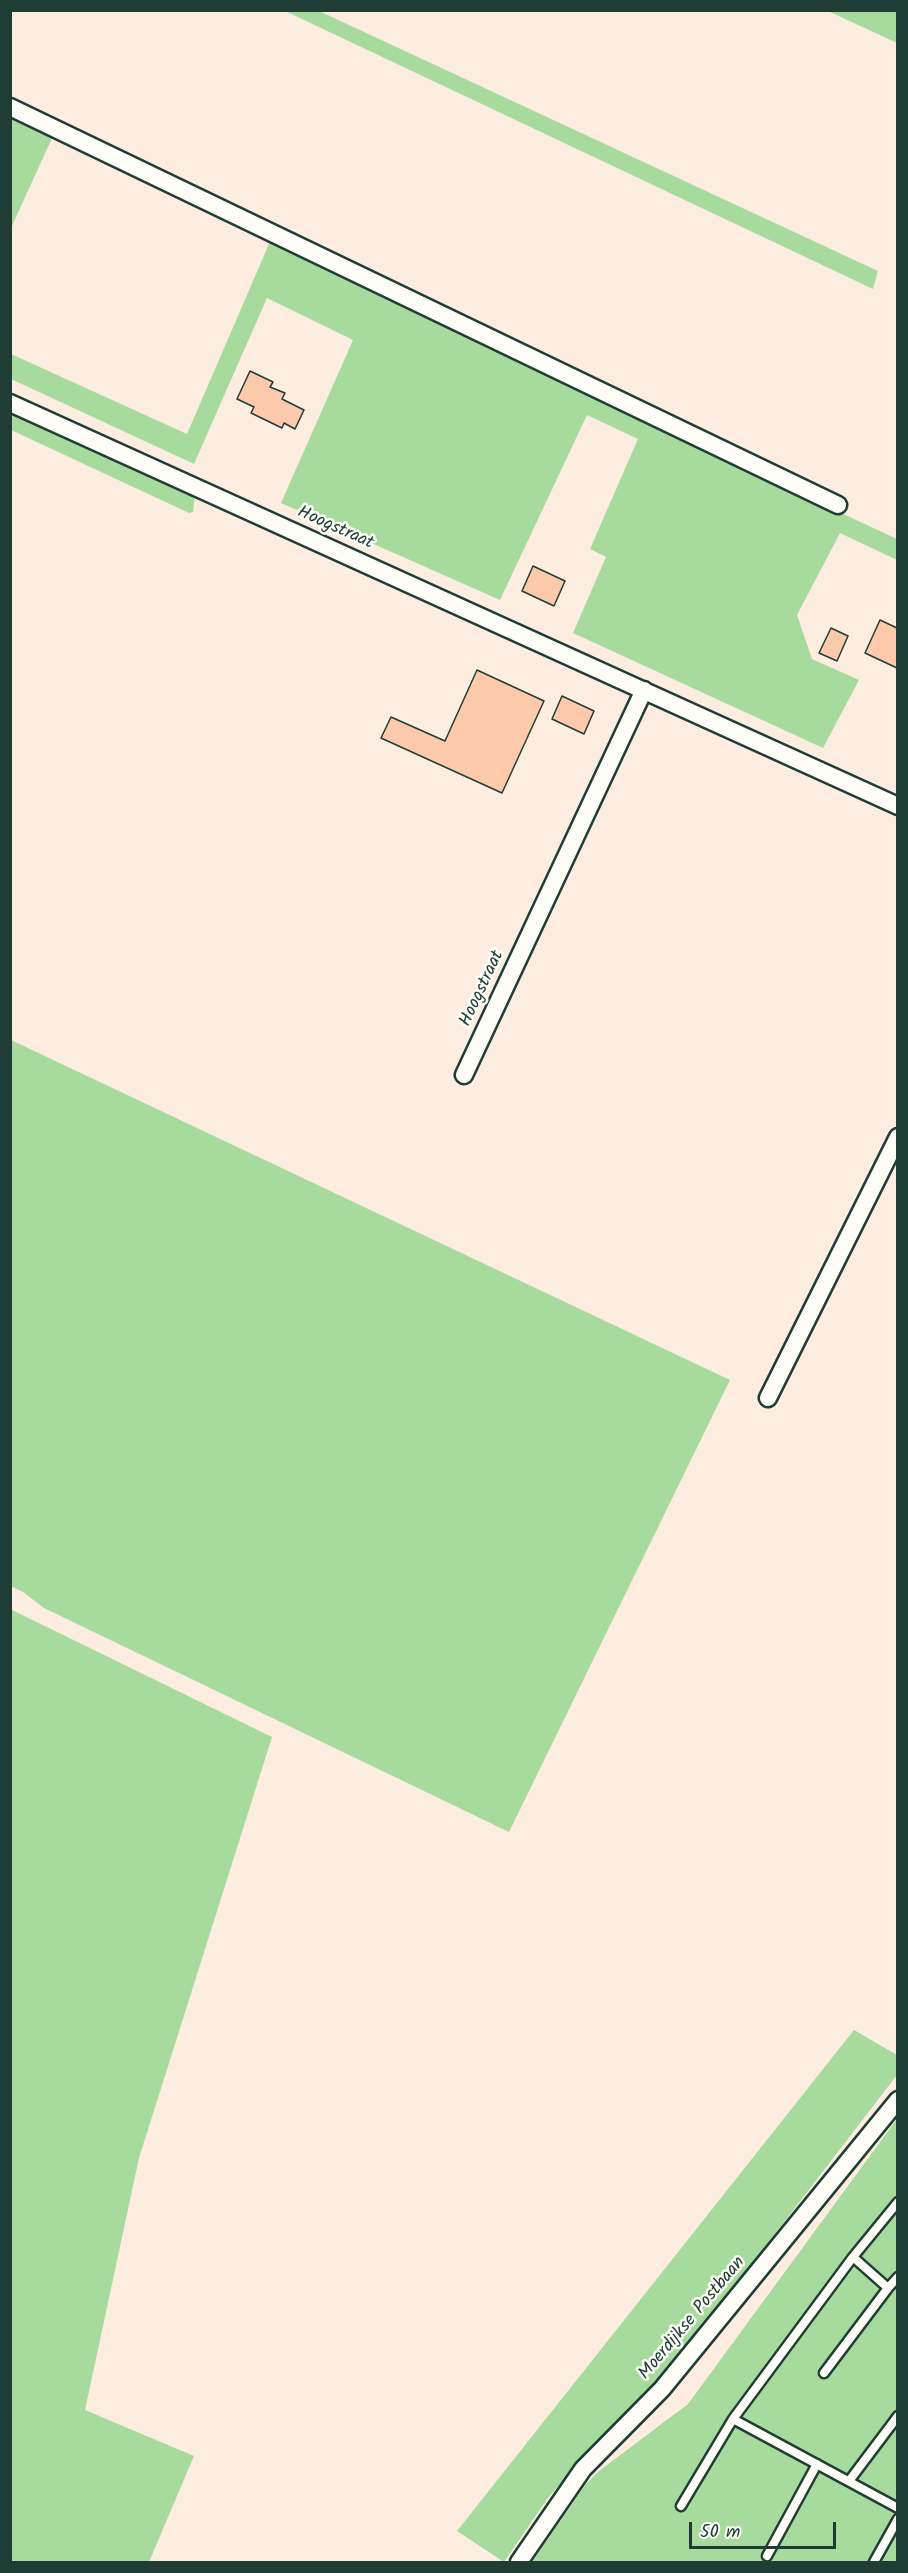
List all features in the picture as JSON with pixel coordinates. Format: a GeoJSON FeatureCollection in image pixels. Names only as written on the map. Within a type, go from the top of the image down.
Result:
{"type":"FeatureCollection","features":[{"type":"Feature","properties":{"kind":"street"},"geometry":{"type":"LineString","coordinates":[[10,107],[838,504]]}},
{"type":"Feature","properties":{"kind":"street","name":"Hoogstraat"},"geometry":{"type":"LineString","coordinates":[[10,403],[897,806]]}},
{"type":"Feature","properties":{"kind":"street","name":"Hoogstraat"},"geometry":{"type":"LineString","coordinates":[[464,1075],[644,690]]}},
{"type":"Feature","properties":{"kind":"street"},"geometry":{"type":"LineString","coordinates":[[768,1398],[897,1137]]}},
{"type":"Feature","properties":{"kind":"street","name":"Moerdijkse Postbaan"},"geometry":{"type":"LineString","coordinates":[[519,2562],[583,2469],[662,2389],[897,2100]]}},
{"type":"Feature","properties":{"kind":"lane"},"geometry":{"type":"LineString","coordinates":[[681,2506],[733,2420],[853,2257],[897,2202]]}},
{"type":"Feature","properties":{"kind":"lane"},"geometry":{"type":"LineString","coordinates":[[853,2257],[888,2288]]}},
{"type":"Feature","properties":{"kind":"lane"},"geometry":{"type":"LineString","coordinates":[[824,2373],[897,2277]]}},
{"type":"Feature","properties":{"kind":"lane"},"geometry":{"type":"LineString","coordinates":[[849,2481],[897,2416]]}},
{"type":"Feature","properties":{"kind":"lane"},"geometry":{"type":"LineString","coordinates":[[733,2420],[897,2508]]}},
{"type":"Feature","properties":{"kind":"lane"},"geometry":{"type":"LineString","coordinates":[[767,2556],[817,2464]]}},
{"type":"Feature","properties":{"kind":"lane"},"geometry":{"type":"LineString","coordinates":[[874,2562],[897,2519]]}},
{"type":"Feature","properties":{"kind":"green space"},"geometry":{"type":"Polygon","coordinates":[[[285,11],[319,11],[878,271],[873,289],[285,11]]]}},
{"type":"Feature","properties":{"kind":"green space"},"geometry":{"type":"Polygon","coordinates":[[[828,11],[897,11],[897,43],[828,11]]]}},
{"type":"Feature","properties":{"kind":"green space"},"geometry":{"type":"Polygon","coordinates":[[[10,117],[53,136],[11,228],[10,228],[10,117]]]}},
{"type":"Feature","properties":{"kind":"green space"},"geometry":{"type":"Polygon","coordinates":[[[272,237],[768,479],[897,539],[897,560],[840,533],[797,615],[812,659],[859,680],[823,748],[573,633],[606,557],[590,549],[638,439],[587,415],[500,600],[281,503],[353,340],[267,298],[194,464],[11,379],[11,354],[187,434],[272,237]]]}},
{"type":"Feature","properties":{"kind":"green space"},"geometry":{"type":"Polygon","coordinates":[[[11,410],[195,494],[193,512],[189,513],[11,430],[11,410]]]}},
{"type":"Feature","properties":{"kind":"green space"},"geometry":{"type":"Polygon","coordinates":[[[11,1040],[730,1380],[509,1832],[44,1608],[11,1586],[11,1040]]]}},
{"type":"Feature","properties":{"kind":"green space"},"geometry":{"type":"Polygon","coordinates":[[[10,1609],[272,1737],[139,2158],[85,2410],[194,2456],[149,2562],[11,2562],[10,1609]]]}},
{"type":"Feature","properties":{"kind":"green space"},"geometry":{"type":"Polygon","coordinates":[[[854,2030],[897,2055],[897,2075],[715,2312],[661,2378],[591,2448],[548,2498],[504,2562],[457,2531],[854,2030]]]}},
{"type":"Feature","properties":{"kind":"green space"},"geometry":{"type":"Polygon","coordinates":[[[897,2119],[897,2562],[532,2562],[586,2484],[599,2471],[688,2404],[897,2119]]]}},
{"type":"Feature","properties":{"kind":"building"},"geometry":{"type":"Polygon","coordinates":[[[250,371],[273,382],[270,387],[285,393],[282,399],[304,410],[295,429],[284,423],[282,428],[251,413],[254,407],[237,399],[250,371]]]}},
{"type":"Feature","properties":{"kind":"building"},"geometry":{"type":"Polygon","coordinates":[[[533,566],[565,581],[554,606],[522,591],[533,566]]]}},
{"type":"Feature","properties":{"kind":"building"},"geometry":{"type":"Polygon","coordinates":[[[880,620],[897,628],[897,668],[865,653],[880,620]]]}},
{"type":"Feature","properties":{"kind":"building"},"geometry":{"type":"Polygon","coordinates":[[[831,628],[848,636],[837,661],[819,653],[831,628]]]}},
{"type":"Feature","properties":{"kind":"building"},"geometry":{"type":"Polygon","coordinates":[[[477,670],[544,701],[502,793],[381,738],[391,717],[445,741],[477,670]]]}},
{"type":"Feature","properties":{"kind":"building"},"geometry":{"type":"Polygon","coordinates":[[[562,696],[594,711],[584,734],[552,719],[562,696]]]}}]}
